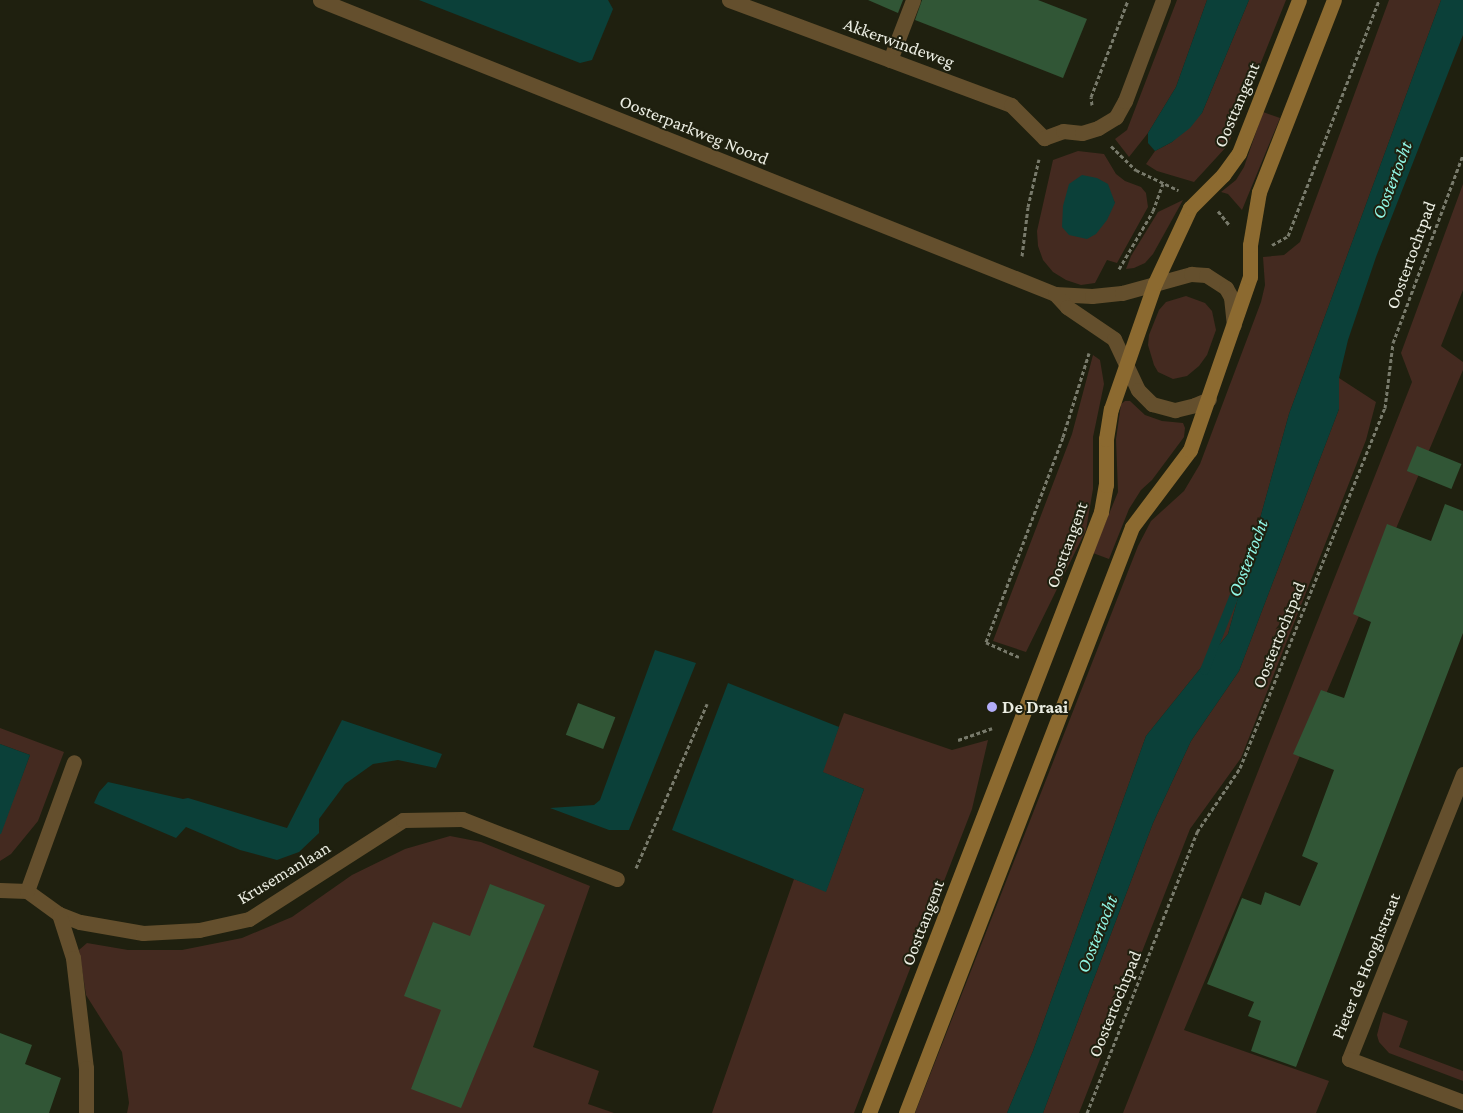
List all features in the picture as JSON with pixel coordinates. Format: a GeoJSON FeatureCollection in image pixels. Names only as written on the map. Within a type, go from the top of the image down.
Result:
{"type":"FeatureCollection","features":[{"type":"Feature","properties":{"kind":"main road","name":"Oosttangent"},"geometry":{"type":"LineString","coordinates":[[869,1113],[1101,512],[1106,485],[1106,439],[1111,409],[1155,283],[1190,208],[1223,174],[1239,153],[1300,0]]}},
{"type":"Feature","properties":{"kind":"main road"},"geometry":{"type":"LineString","coordinates":[[906,1113],[1132,527],[1190,450],[1235,326],[1250,277],[1250,245],[1259,192],[1334,0]]}},
{"type":"Feature","properties":{"kind":"street","name":"Oosterparkweg Noord"},"geometry":{"type":"LineString","coordinates":[[320,0],[1055,294],[1092,296],[1122,293],[1191,274],[1206,276],[1216,280],[1226,288],[1232,297],[1235,326]]}},
{"type":"Feature","properties":{"kind":"street","name":"Akkerwindeweg"},"geometry":{"type":"LineString","coordinates":[[729,0],[1011,105],[1044,138]]}},
{"type":"Feature","properties":{"kind":"street"},"geometry":{"type":"LineString","coordinates":[[890,60],[913,0]]}},
{"type":"Feature","properties":{"kind":"street"},"geometry":{"type":"LineString","coordinates":[[1044,138],[1064,131],[1082,133],[1098,128],[1116,118],[1122,110],[1163,0]]}},
{"type":"Feature","properties":{"kind":"street","name":"Oosterparkweg Noord"},"geometry":{"type":"LineString","coordinates":[[1055,294],[1067,307],[1114,339],[1127,362],[1138,390],[1152,404],[1175,410],[1209,399]]}},
{"type":"Feature","properties":{"kind":"street"},"geometry":{"type":"LineString","coordinates":[[0,890],[27,891],[74,762]]}},
{"type":"Feature","properties":{"kind":"street","name":"Pieter de Hooghstraat"},"geometry":{"type":"LineString","coordinates":[[1463,774],[1349,1058],[1463,1102]]}},
{"type":"Feature","properties":{"kind":"street","name":"Krusemanlaan"},"geometry":{"type":"LineString","coordinates":[[27,891],[58,914],[80,922],[143,933],[199,930],[249,919],[403,820],[462,819],[617,879]]}},
{"type":"Feature","properties":{"kind":"street"},"geometry":{"type":"LineString","coordinates":[[58,914],[73,958],[86,1068],[86,1113]]}},
{"type":"Feature","properties":{"kind":"path"},"geometry":{"type":"LineString","coordinates":[[1128,0],[1091,97],[1098,128],[1105,140],[1122,159],[1136,170],[1163,184],[1199,198],[1219,212],[1239,239],[1250,245],[1267,247],[1278,244],[1288,236],[1379,0]]}},
{"type":"Feature","properties":{"kind":"path"},"geometry":{"type":"LineString","coordinates":[[1019,281],[1028,207],[1044,138]]}},
{"type":"Feature","properties":{"kind":"path","name":"Oostertochtpad"},"geometry":{"type":"LineString","coordinates":[[1087,1113],[1198,832],[1240,768],[1386,408],[1393,343],[1463,155]]}},
{"type":"Feature","properties":{"kind":"path"},"geometry":{"type":"LineString","coordinates":[[1119,269],[1153,211],[1163,184]]}},
{"type":"Feature","properties":{"kind":"path"},"geometry":{"type":"LineString","coordinates":[[1016,665],[1020,655],[986,642],[1063,437],[1089,353]]}},
{"type":"Feature","properties":{"kind":"path"},"geometry":{"type":"LineString","coordinates":[[636,870],[686,748],[693,739],[707,704]]}},
{"type":"Feature","properties":{"kind":"path"},"geometry":{"type":"LineString","coordinates":[[958,740],[991,730],[995,720]]}},
{"type":"Feature","properties":{"kind":"shaded area"},"geometry":{"type":"Polygon","coordinates":[[[1177,0],[1207,0],[1176,87],[1148,133],[1129,157],[1115,139],[1127,130],[1177,0]]]}},
{"type":"Feature","properties":{"kind":"shaded area"},"geometry":{"type":"Polygon","coordinates":[[[1249,0],[1286,0],[1228,145],[1194,182],[1157,171],[1146,164],[1155,151],[1172,142],[1202,113],[1249,0]]]}},
{"type":"Feature","properties":{"kind":"shaded area"},"geometry":{"type":"Polygon","coordinates":[[[1389,0],[1441,0],[1289,414],[1228,634],[1146,736],[1033,1051],[1007,1113],[915,1113],[1138,546],[1151,521],[1184,491],[1200,464],[1261,302],[1265,285],[1263,257],[1284,255],[1300,242],[1389,0]]]}},
{"type":"Feature","properties":{"kind":"shaded area"},"geometry":{"type":"Polygon","coordinates":[[[1263,112],[1280,118],[1242,210],[1228,194],[1221,192],[1236,180],[1244,167],[1263,112]]]}},
{"type":"Feature","properties":{"kind":"shaded area"},"geometry":{"type":"Polygon","coordinates":[[[1078,151],[1104,154],[1116,174],[1125,181],[1141,187],[1146,193],[1148,207],[1117,263],[1107,260],[1095,283],[1081,285],[1066,280],[1053,272],[1043,260],[1038,246],[1037,231],[1053,160],[1078,151]],[[1111,195],[1063,206],[1115,203],[1111,195]]]}},
{"type":"Feature","properties":{"kind":"shaded area"},"geometry":{"type":"Polygon","coordinates":[[[1463,184],[1463,290],[1441,346],[1463,362],[1463,370],[1184,1030],[1329,1081],[1316,1113],[1123,1113],[1412,382],[1401,353],[1463,184]]]}},
{"type":"Feature","properties":{"kind":"shaded area"},"geometry":{"type":"Polygon","coordinates":[[[1183,200],[1153,254],[1145,263],[1126,269],[1131,256],[1158,212],[1183,200]]]}},
{"type":"Feature","properties":{"kind":"shaded area"},"geometry":{"type":"Polygon","coordinates":[[[1186,296],[1205,303],[1212,311],[1216,330],[1207,355],[1199,366],[1187,376],[1173,379],[1158,372],[1154,365],[1148,345],[1149,335],[1159,310],[1166,302],[1186,296]]]}},
{"type":"Feature","properties":{"kind":"shaded area"},"geometry":{"type":"Polygon","coordinates":[[[1093,355],[1100,360],[1104,384],[1093,437],[1093,489],[1086,530],[1026,652],[993,641],[1072,434],[1093,355]]]}},
{"type":"Feature","properties":{"kind":"shaded area"},"geometry":{"type":"Polygon","coordinates":[[[1339,378],[1376,402],[1366,440],[1241,758],[1190,829],[1079,1113],[1043,1113],[1153,823],[1191,741],[1239,671],[1339,409],[1339,378]]]}},
{"type":"Feature","properties":{"kind":"shaded area"},"geometry":{"type":"Polygon","coordinates":[[[1125,401],[1130,401],[1145,415],[1162,421],[1183,423],[1185,428],[1184,437],[1152,480],[1141,490],[1129,509],[1109,559],[1093,553],[1118,492],[1116,439],[1121,404],[1125,401]]]}},
{"type":"Feature","properties":{"kind":"shaded area"},"geometry":{"type":"Polygon","coordinates":[[[844,713],[952,750],[988,740],[972,809],[854,1113],[712,1113],[794,879],[826,891],[864,789],[822,772],[844,713]]]}},
{"type":"Feature","properties":{"kind":"shaded area"},"geometry":{"type":"Polygon","coordinates":[[[0,728],[64,752],[38,821],[11,854],[0,861],[0,834],[30,755],[0,744],[0,728]]]}},
{"type":"Feature","properties":{"kind":"shaded area"},"geometry":{"type":"Polygon","coordinates":[[[450,836],[481,842],[590,886],[533,1047],[599,1071],[588,1104],[614,1113],[127,1113],[129,1103],[122,1052],[86,995],[79,950],[87,943],[128,950],[182,950],[242,938],[292,917],[352,875],[405,849],[450,836]]]}},
{"type":"Feature","properties":{"kind":"shaded area"},"geometry":{"type":"Polygon","coordinates":[[[1383,1012],[1408,1021],[1399,1047],[1463,1071],[1463,1081],[1389,1053],[1379,1042],[1377,1035],[1383,1012]]]}},
{"type":"Feature","properties":{"kind":"water"},"geometry":{"type":"Polygon","coordinates":[[[419,0],[608,0],[613,9],[592,60],[580,63],[419,0]]]}},
{"type":"Feature","properties":{"kind":"water"},"geometry":{"type":"Polygon","coordinates":[[[1207,0],[1249,0],[1202,113],[1190,128],[1172,142],[1155,151],[1148,143],[1148,133],[1176,87],[1207,0]]]}},
{"type":"Feature","properties":{"kind":"water"},"geometry":{"type":"Polygon","coordinates":[[[1441,0],[1463,0],[1463,35],[1376,257],[1348,340],[1339,378],[1339,409],[1239,671],[1191,741],[1153,823],[1043,1113],[1007,1113],[1033,1051],[1146,736],[1228,634],[1289,414],[1441,0]]]}},
{"type":"Feature","properties":{"kind":"water"},"geometry":{"type":"Polygon","coordinates":[[[1082,175],[1097,178],[1108,184],[1115,203],[1107,220],[1096,234],[1087,239],[1069,235],[1062,227],[1063,206],[1069,184],[1082,175]]]}},
{"type":"Feature","properties":{"kind":"water"},"geometry":{"type":"Polygon","coordinates":[[[655,650],[696,663],[629,830],[609,830],[550,808],[594,805],[600,800],[655,650]]]}},
{"type":"Feature","properties":{"kind":"water"},"geometry":{"type":"Polygon","coordinates":[[[728,683],[839,727],[823,772],[864,789],[826,892],[672,830],[728,683]]]}},
{"type":"Feature","properties":{"kind":"water"},"geometry":{"type":"Polygon","coordinates":[[[342,720],[442,754],[436,768],[398,760],[373,764],[345,784],[319,819],[319,833],[299,852],[277,860],[240,850],[186,827],[176,838],[94,803],[99,792],[108,782],[183,799],[188,798],[287,828],[342,720]]]}},
{"type":"Feature","properties":{"kind":"water"},"geometry":{"type":"Polygon","coordinates":[[[0,744],[30,755],[1,834],[0,834],[0,744]]]}},
{"type":"Feature","properties":{"kind":"building"},"geometry":{"type":"Polygon","coordinates":[[[868,0],[903,0],[898,13],[868,0]]]}},
{"type":"Feature","properties":{"kind":"building"},"geometry":{"type":"Polygon","coordinates":[[[922,0],[1038,0],[1087,19],[1063,78],[915,20],[922,0]]]}},
{"type":"Feature","properties":{"kind":"building"},"geometry":{"type":"Polygon","coordinates":[[[1417,446],[1462,464],[1451,489],[1407,471],[1417,446]]]}},
{"type":"Feature","properties":{"kind":"building"},"geometry":{"type":"Polygon","coordinates":[[[1445,504],[1463,511],[1463,633],[1296,1067],[1251,1051],[1261,1021],[1248,1016],[1254,1002],[1207,984],[1242,898],[1261,905],[1265,892],[1300,906],[1318,863],[1302,856],[1334,770],[1293,754],[1321,690],[1344,698],[1371,622],[1353,614],[1387,524],[1431,541],[1445,504]]]}},
{"type":"Feature","properties":{"kind":"building"},"geometry":{"type":"Polygon","coordinates":[[[578,703],[615,717],[603,749],[566,735],[578,703]]]}},
{"type":"Feature","properties":{"kind":"building"},"geometry":{"type":"Polygon","coordinates":[[[490,884],[545,905],[461,1108],[411,1089],[441,1010],[404,996],[433,922],[470,936],[490,884]]]}},
{"type":"Feature","properties":{"kind":"building"},"geometry":{"type":"Polygon","coordinates":[[[0,1033],[32,1045],[25,1064],[61,1078],[49,1113],[0,1113],[0,1033]]]}},
{"type":"Feature","properties":{"kind":"waterway","name":"Oostertocht"},"geometry":{"type":"LineString","coordinates":[[1204,670],[1255,542]]}},
{"type":"Feature","properties":{"kind":"place","name":"De Draai"},"geometry":{"type":"Point","coordinates":[992,707]}}]}
